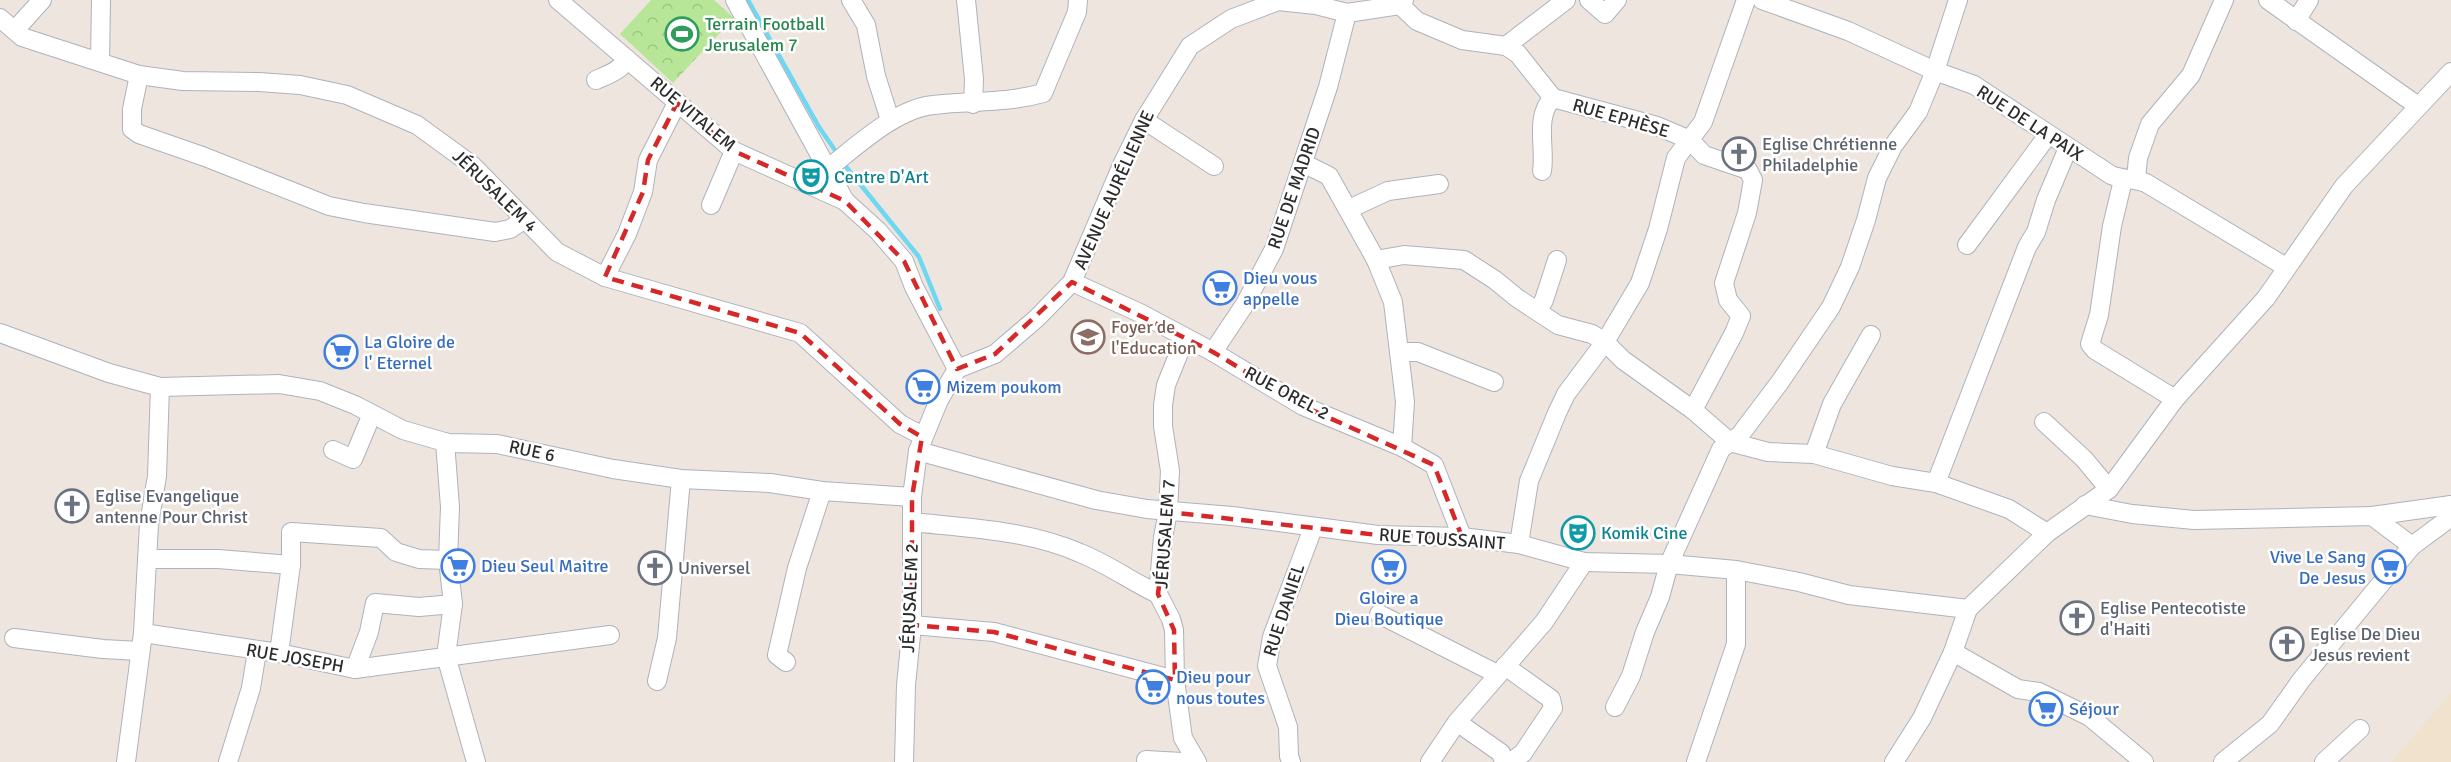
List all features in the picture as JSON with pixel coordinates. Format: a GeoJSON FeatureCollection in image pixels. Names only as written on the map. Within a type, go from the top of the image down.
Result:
{"type":"FeatureCollection","features":[{"type":"Feature","properties":{"kind":"street"},"geometry":{"type":"LineString","coordinates":[[15,30],[42,0]]}},
{"type":"Feature","properties":{"kind":"street"},"geometry":{"type":"LineString","coordinates":[[100,62],[101,0]]}},
{"type":"Feature","properties":{"kind":"street","name":"RUE VITALEM"},"geometry":{"type":"LineString","coordinates":[[558,0],[734,151],[845,201]]}},
{"type":"Feature","properties":{"kind":"street"},"geometry":{"type":"LineString","coordinates":[[735,0],[845,201],[878,231],[904,261],[914,287],[957,369],[920,442]]}},
{"type":"Feature","properties":{"kind":"street"},"geometry":{"type":"LineString","coordinates":[[851,0],[866,25],[876,76],[890,120]]}},
{"type":"Feature","properties":{"kind":"street"},"geometry":{"type":"LineString","coordinates":[[966,0],[975,79],[974,104]]}},
{"type":"Feature","properties":{"kind":"street"},"geometry":{"type":"LineString","coordinates":[[827,170],[890,120],[930,105],[1013,101],[1043,93],[1077,12],[1078,0]]}},
{"type":"Feature","properties":{"kind":"street"},"geometry":{"type":"LineString","coordinates":[[1402,3],[1417,21],[1462,40],[1506,46],[1566,0]]}},
{"type":"Feature","properties":{"kind":"street"},"geometry":{"type":"LineString","coordinates":[[1590,0],[1605,14],[1617,0]]}},
{"type":"Feature","properties":{"kind":"street"},"geometry":{"type":"LineString","coordinates":[[1519,544],[1529,481],[1557,413],[1566,394],[1605,342],[1640,283],[1658,229],[1676,158],[1703,122],[1746,0]]}},
{"type":"Feature","properties":{"kind":"street","name":"RUE DE LA PAIX"},"geometry":{"type":"LineString","coordinates":[[1762,0],[1848,31],[1935,71],[1974,84],[2111,175],[2146,183],[2286,267]]}},
{"type":"Feature","properties":{"kind":"street"},"geometry":{"type":"LineString","coordinates":[[1615,707],[1631,676],[1645,632],[1660,597],[1668,564],[1721,449],[1740,435],[1780,382],[1831,307],[1850,267],[1877,178],[1893,146],[1918,112],[1935,71],[1958,0]]}},
{"type":"Feature","properties":{"kind":"street"},"geometry":{"type":"LineString","coordinates":[[2175,399],[2095,350],[2090,344],[2099,315],[2112,226],[2150,124],[2191,75],[2224,0]]}},
{"type":"Feature","properties":{"kind":"street"},"geometry":{"type":"LineString","coordinates":[[2268,0],[2418,106]]}},
{"type":"Feature","properties":{"kind":"street"},"geometry":{"type":"LineString","coordinates":[[2296,21],[2309,0]]}},
{"type":"Feature","properties":{"kind":"street","name":"AVENUE AURÉLIENNE"},"geometry":{"type":"LineString","coordinates":[[957,369],[995,354],[1037,318],[1072,282],[1122,165],[1144,120],[1190,46],[1231,19],[1278,1],[1316,4],[1347,13],[1402,3]]}},
{"type":"Feature","properties":{"kind":"street","name":"RUE DE MADRID"},"geometry":{"type":"LineString","coordinates":[[1214,352],[1245,304],[1274,249],[1328,87],[1347,13]]}},
{"type":"Feature","properties":{"kind":"street","name":"JÉRUSALEM 4"},"geometry":{"type":"LineString","coordinates":[[0,18],[22,37],[140,75],[183,81],[300,85],[347,96],[417,124],[472,165],[557,252],[605,277],[800,333],[900,424],[917,433],[920,442]]}},
{"type":"Feature","properties":{"kind":"street","name":"RUE EPHÈSE"},"geometry":{"type":"LineString","coordinates":[[1506,46],[1518,54],[1553,98],[1657,126],[1690,140],[1704,155],[1748,170],[1753,180],[1747,213],[1724,284],[1728,300],[1741,316],[1693,410]]}},
{"type":"Feature","properties":{"kind":"street"},"geometry":{"type":"LineString","coordinates":[[596,80],[626,64],[627,59]]}},
{"type":"Feature","properties":{"kind":"street"},"geometry":{"type":"LineString","coordinates":[[1901,759],[1953,652],[1968,609],[2047,533],[2109,489],[2175,399],[2266,298],[2344,186],[2451,72]]}},
{"type":"Feature","properties":{"kind":"street"},"geometry":{"type":"LineString","coordinates":[[140,75],[131,120],[132,129],[319,202],[364,213],[495,232],[510,229],[525,219]]}},
{"type":"Feature","properties":{"kind":"street"},"geometry":{"type":"LineString","coordinates":[[1542,171],[1545,156],[1540,133],[1549,102],[1553,98]]}},
{"type":"Feature","properties":{"kind":"street"},"geometry":{"type":"LineString","coordinates":[[605,277],[627,234],[643,192],[648,160],[677,103]]}},
{"type":"Feature","properties":{"kind":"street"},"geometry":{"type":"LineString","coordinates":[[1144,120],[1214,166]]}},
{"type":"Feature","properties":{"kind":"street"},"geometry":{"type":"LineString","coordinates":[[1966,245],[2048,135]]}},
{"type":"Feature","properties":{"kind":"street"},"geometry":{"type":"LineString","coordinates":[[1936,483],[2027,247],[2036,232],[2046,200],[2068,148]]}},
{"type":"Feature","properties":{"kind":"street"},"geometry":{"type":"LineString","coordinates":[[711,205],[734,151]]}},
{"type":"Feature","properties":{"kind":"street"},"geometry":{"type":"LineString","coordinates":[[1304,163],[1329,176],[1376,260],[1393,302],[1405,402],[1402,447]]}},
{"type":"Feature","properties":{"kind":"street"},"geometry":{"type":"LineString","coordinates":[[1349,209],[1388,191],[1440,184]]}},
{"type":"Feature","properties":{"kind":"street"},"geometry":{"type":"LineString","coordinates":[[1376,260],[1404,255],[1464,260],[1558,325],[1592,334],[1605,342],[1631,366],[1693,410],[1730,442],[1768,452],[1814,454],[1892,476],[1936,483],[2009,509],[2047,533]]}},
{"type":"Feature","properties":{"kind":"street"},"geometry":{"type":"LineString","coordinates":[[1538,310],[1544,300],[1557,260]]}},
{"type":"Feature","properties":{"kind":"street","name":"RUE OREL 2"},"geometry":{"type":"LineString","coordinates":[[1072,282],[1140,313],[1214,352],[1304,406],[1402,447],[1434,465],[1462,537]]}},
{"type":"Feature","properties":{"kind":"street","name":"RUE 6"},"geometry":{"type":"LineString","coordinates":[[0,333],[109,373],[160,387],[279,384],[320,392],[356,405],[403,430],[445,442],[497,444],[613,469],[681,479],[770,483],[822,491],[912,497]]}},
{"type":"Feature","properties":{"kind":"street"},"geometry":{"type":"LineString","coordinates":[[1814,454],[1832,404],[1871,335]]}},
{"type":"Feature","properties":{"kind":"street","name":"JÉRUSALEM 7"},"geometry":{"type":"LineString","coordinates":[[1185,338],[1166,385],[1163,405],[1163,426],[1170,471],[1168,512],[1163,537],[1158,594],[1174,630],[1175,680],[1183,738],[1197,762]]}},
{"type":"Feature","properties":{"kind":"street"},"geometry":{"type":"LineString","coordinates":[[1399,352],[1418,352],[1494,382]]}},
{"type":"Feature","properties":{"kind":"street"},"geometry":{"type":"LineString","coordinates":[[126,762],[141,642],[149,524],[157,476],[160,387]]}},
{"type":"Feature","properties":{"kind":"street"},"geometry":{"type":"LineString","coordinates":[[333,450],[353,459],[372,414]]}},
{"type":"Feature","properties":{"kind":"street"},"geometry":{"type":"LineString","coordinates":[[2044,422],[2084,459],[2109,489]]}},
{"type":"Feature","properties":{"kind":"street"},"geometry":{"type":"LineString","coordinates":[[445,442],[450,507],[448,560],[453,604],[446,656],[476,762]]}},
{"type":"Feature","properties":{"kind":"street","name":"JÉRUSALEM 2"},"geometry":{"type":"LineString","coordinates":[[904,762],[906,685],[912,626],[912,497],[920,442]]}},
{"type":"Feature","properties":{"kind":"street","name":"RUE TOUSSAINT"},"geometry":{"type":"LineString","coordinates":[[920,442],[1096,500],[1168,512],[1232,516],[1378,535],[1462,537],[1519,544],[1584,562],[1668,564],[1736,570],[1799,582],[1849,595],[1968,609]]}},
{"type":"Feature","properties":{"kind":"street"},"geometry":{"type":"LineString","coordinates":[[657,681],[667,638],[681,479]]}},
{"type":"Feature","properties":{"kind":"street"},"geometry":{"type":"LineString","coordinates":[[786,662],[777,655],[797,568],[822,491]]}},
{"type":"Feature","properties":{"kind":"street"},"geometry":{"type":"LineString","coordinates":[[2085,505],[2132,514],[2194,520],[2372,516],[2451,505]]}},
{"type":"Feature","properties":{"kind":"street"},"geometry":{"type":"LineString","coordinates":[[2372,516],[2412,546]]}},
{"type":"Feature","properties":{"kind":"street"},"geometry":{"type":"LineString","coordinates":[[2223,762],[2270,724],[2302,679],[2412,546],[2451,517]]}},
{"type":"Feature","properties":{"kind":"street"},"geometry":{"type":"LineString","coordinates":[[912,522],[1004,531],[1042,539],[1081,553],[1158,594]]}},
{"type":"Feature","properties":{"kind":"street","name":"RUE DANIEL"},"geometry":{"type":"LineString","coordinates":[[1291,762],[1288,727],[1267,666],[1272,637],[1313,528]]}},
{"type":"Feature","properties":{"kind":"street"},"geometry":{"type":"LineString","coordinates":[[279,653],[291,565],[291,532],[381,538],[396,552],[419,559],[448,560]]}},
{"type":"Feature","properties":{"kind":"street"},"geometry":{"type":"LineString","coordinates":[[147,559],[218,559],[291,565]]}},
{"type":"Feature","properties":{"kind":"street"},"geometry":{"type":"LineString","coordinates":[[1430,762],[1457,722],[1544,622],[1584,562]]}},
{"type":"Feature","properties":{"kind":"street"},"geometry":{"type":"LineString","coordinates":[[1696,762],[1736,644],[1736,570]]}},
{"type":"Feature","properties":{"kind":"street"},"geometry":{"type":"LineString","coordinates":[[355,669],[369,633],[375,603],[419,607],[453,604]]}},
{"type":"Feature","properties":{"kind":"street"},"geometry":{"type":"LineString","coordinates":[[1379,614],[1501,670],[1551,699],[1553,708],[1523,753],[1511,762]]}},
{"type":"Feature","properties":{"kind":"street"},"geometry":{"type":"LineString","coordinates":[[912,626],[994,633],[1175,680]]}},
{"type":"Feature","properties":{"kind":"street","name":"RUE JOSEPH"},"geometry":{"type":"LineString","coordinates":[[14,638],[103,649],[141,642],[257,651],[279,653],[355,669],[610,635]]}},
{"type":"Feature","properties":{"kind":"street"},"geometry":{"type":"LineString","coordinates":[[236,760],[257,651]]}},
{"type":"Feature","properties":{"kind":"street"},"geometry":{"type":"LineString","coordinates":[[1953,652],[2018,689],[2038,692],[2090,717],[2144,762]]}},
{"type":"Feature","properties":{"kind":"street"},"geometry":{"type":"LineString","coordinates":[[1457,722],[1501,753],[1504,762]]}},
{"type":"Feature","properties":{"kind":"street"},"geometry":{"type":"LineString","coordinates":[[2324,762],[2360,729]]}},
{"type":"Feature","properties":{"kind":"street"},"geometry":{"type":"LineString","coordinates":[[1146,760],[1182,762]]}},
{"type":"Feature","properties":{"kind":"highlighted area"},"geometry":{"type":"Polygon","coordinates":[[[677,103],[734,151],[845,201],[904,261],[957,369],[995,354],[1072,282],[1213,352],[1303,406],[1434,465],[1462,537],[1378,535],[1168,512],[1158,594],[1174,630],[1175,680],[994,632],[912,625],[912,497],[922,437],[900,424],[800,333],[605,277],[643,192],[648,160],[677,103]]]}},
{"type":"Feature","properties":{"kind":"shaded area"},"geometry":{"type":"Polygon","coordinates":[[[2451,693],[2451,762],[2391,762],[2451,693]]]}},
{"type":"Feature","properties":{"kind":"green space"},"geometry":{"type":"Polygon","coordinates":[[[651,0],[714,0],[734,18],[673,83],[620,34],[651,0]]]}},
{"type":"Feature","properties":{"kind":"waterway"},"geometry":{"type":"LineString","coordinates":[[748,0],[819,127],[839,156]]}},
{"type":"Feature","properties":{"kind":"waterway"},"geometry":{"type":"LineString","coordinates":[[843,163],[919,257],[940,309]]}},
{"type":"Feature","properties":{"kind":"place","name":"Terrain Football Jerusalem 7"},"geometry":{"type":"Point","coordinates":[682,34]}},
{"type":"Feature","properties":{"kind":"place","name":"Eglise Chrétienne Philadelphie"},"geometry":{"type":"Point","coordinates":[1739,154]}},
{"type":"Feature","properties":{"kind":"place","name":"Centre D'Art"},"geometry":{"type":"Point","coordinates":[811,177]}},
{"type":"Feature","properties":{"kind":"place","name":"Dieu vous appelle"},"geometry":{"type":"Point","coordinates":[1220,288]}},
{"type":"Feature","properties":{"kind":"place","name":"Foyer de l'Education"},"geometry":{"type":"Point","coordinates":[1088,337]}},
{"type":"Feature","properties":{"kind":"place","name":"La Gloire de l' Eternel"},"geometry":{"type":"Point","coordinates":[341,352]}},
{"type":"Feature","properties":{"kind":"place","name":"Mizem poukom"},"geometry":{"type":"Point","coordinates":[923,387]}},
{"type":"Feature","properties":{"kind":"place","name":"Eglise Evangelique antenne Pour Christ"},"geometry":{"type":"Point","coordinates":[72,506]}},
{"type":"Feature","properties":{"kind":"place","name":"Komik Cine"},"geometry":{"type":"Point","coordinates":[1578,533]}},
{"type":"Feature","properties":{"kind":"place","name":"Dieu Seul Maitre"},"geometry":{"type":"Point","coordinates":[458,566]}},
{"type":"Feature","properties":{"kind":"place","name":"Gloire a Dieu Boutique"},"geometry":{"type":"Point","coordinates":[1389,567]}},
{"type":"Feature","properties":{"kind":"place","name":"Vive Le Sang De Jesus"},"geometry":{"type":"Point","coordinates":[2389,567]}},
{"type":"Feature","properties":{"kind":"place","name":"Universel"},"geometry":{"type":"Point","coordinates":[655,568]}},
{"type":"Feature","properties":{"kind":"place","name":"Eglise Pentecotiste d'Haiti"},"geometry":{"type":"Point","coordinates":[2077,618]}},
{"type":"Feature","properties":{"kind":"place","name":"Eglise De Dieu Jesus revient"},"geometry":{"type":"Point","coordinates":[2287,644]}},
{"type":"Feature","properties":{"kind":"place","name":"Dieu pour nous toutes"},"geometry":{"type":"Point","coordinates":[1153,687]}},
{"type":"Feature","properties":{"kind":"place","name":"Séjour"},"geometry":{"type":"Point","coordinates":[2046,709]}}]}
